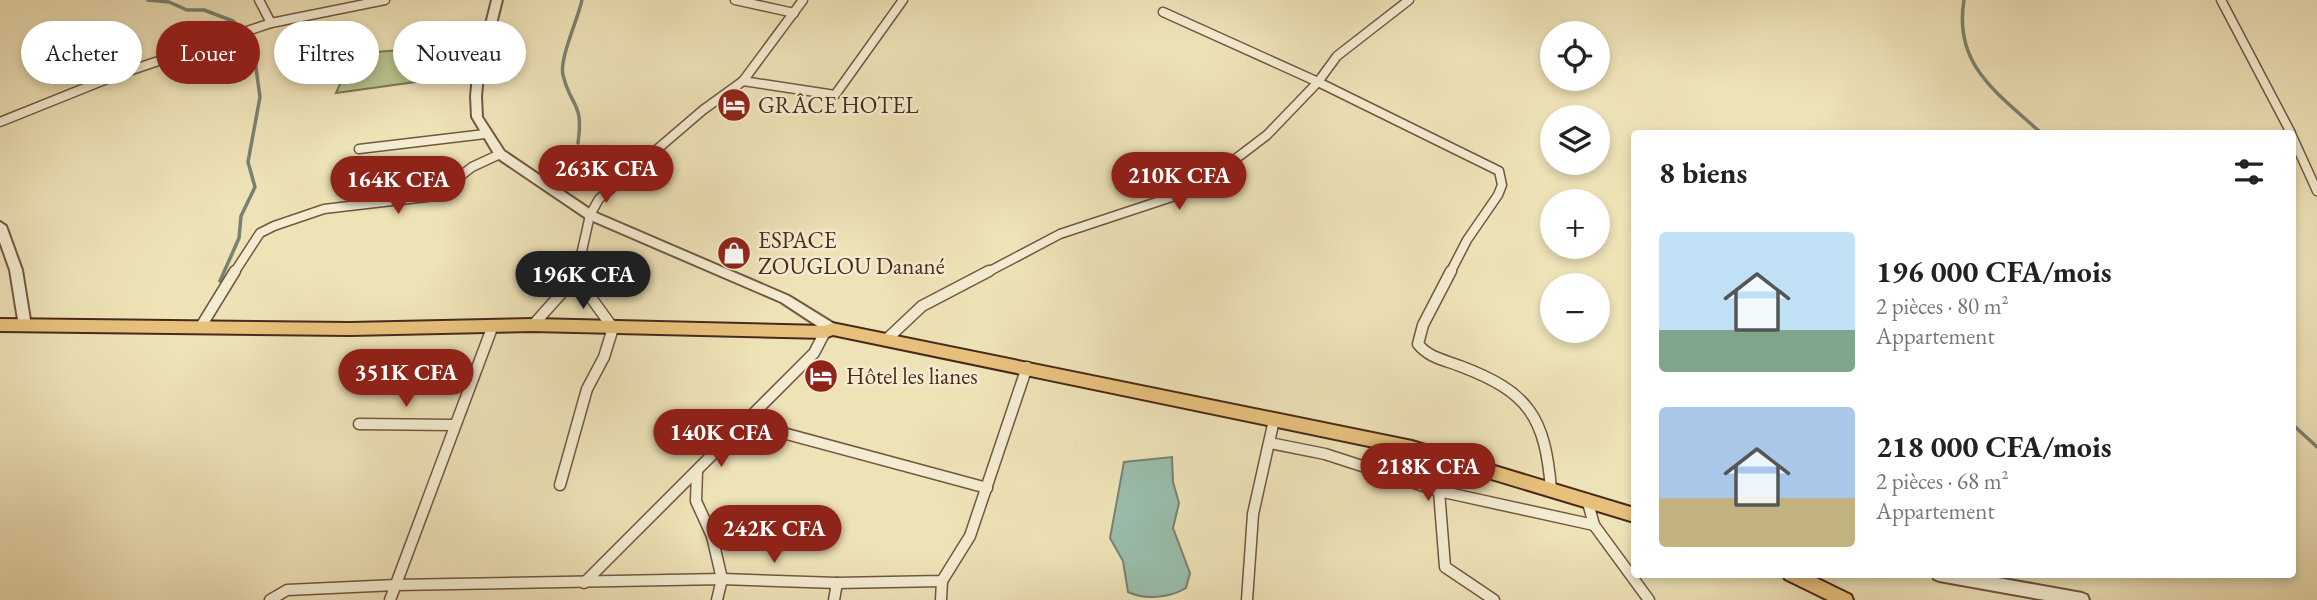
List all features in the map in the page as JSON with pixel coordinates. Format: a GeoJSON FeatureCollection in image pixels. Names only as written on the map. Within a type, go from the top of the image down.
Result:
{"type":"FeatureCollection","features":[{"type":"Feature","properties":{"kind":"main road"},"geometry":{"type":"LineString","coordinates":[[0,326],[492,328],[533,325],[829,331],[1027,367],[1412,448],[1631,514]]}},
{"type":"Feature","properties":{"kind":"main road"},"geometry":{"type":"LineString","coordinates":[[1812,578],[1845,600]]}},
{"type":"Feature","properties":{"kind":"street"},"geometry":{"type":"LineString","coordinates":[[259,0],[271,23]]}},
{"type":"Feature","properties":{"kind":"street"},"geometry":{"type":"LineString","coordinates":[[0,122],[117,75],[271,23],[385,0]]}},
{"type":"Feature","properties":{"kind":"street"},"geometry":{"type":"LineString","coordinates":[[497,0],[478,76],[476,96],[477,117],[485,134],[500,154],[590,215],[785,299],[829,331],[814,352],[746,423],[584,583]]}},
{"type":"Feature","properties":{"kind":"street"},"geometry":{"type":"LineString","coordinates":[[735,0],[794,13]]}},
{"type":"Feature","properties":{"kind":"street"},"geometry":{"type":"LineString","coordinates":[[533,325],[576,276],[590,215],[599,199],[626,174],[743,81],[803,0]]}},
{"type":"Feature","properties":{"kind":"street"},"geometry":{"type":"LineString","coordinates":[[743,81],[835,95],[903,0]]}},
{"type":"Feature","properties":{"kind":"street"},"geometry":{"type":"LineString","coordinates":[[887,340],[922,306],[1059,234],[1196,189],[1266,135],[1318,82],[1347,47],[1409,0]]}},
{"type":"Feature","properties":{"kind":"street"},"geometry":{"type":"LineString","coordinates":[[2221,0],[2290,130]]}},
{"type":"Feature","properties":{"kind":"street"},"geometry":{"type":"LineString","coordinates":[[1163,12],[1318,82],[1499,171],[1502,185],[1499,195],[1467,240],[1423,325],[1418,344],[1432,356],[1489,377],[1521,398],[1535,412],[1549,450],[1552,489]]}},
{"type":"Feature","properties":{"kind":"street"},"geometry":{"type":"LineString","coordinates":[[359,149],[485,134]]}},
{"type":"Feature","properties":{"kind":"street"},"geometry":{"type":"LineString","coordinates":[[2296,143],[2317,191]]}},
{"type":"Feature","properties":{"kind":"street"},"geometry":{"type":"LineString","coordinates":[[200,328],[252,243],[263,231],[324,209],[435,196],[472,167],[500,154]]}},
{"type":"Feature","properties":{"kind":"street"},"geometry":{"type":"LineString","coordinates":[[0,226],[16,270],[25,326]]}},
{"type":"Feature","properties":{"kind":"street"},"geometry":{"type":"LineString","coordinates":[[560,485],[587,389],[604,358],[613,328],[576,276]]}},
{"type":"Feature","properties":{"kind":"street"},"geometry":{"type":"LineString","coordinates":[[390,600],[492,328]]}},
{"type":"Feature","properties":{"kind":"street"},"geometry":{"type":"LineString","coordinates":[[941,600],[942,581],[967,545],[1027,367]]}},
{"type":"Feature","properties":{"kind":"street"},"geometry":{"type":"LineString","coordinates":[[1247,600],[1253,514],[1274,420]]}},
{"type":"Feature","properties":{"kind":"street"},"geometry":{"type":"LineString","coordinates":[[746,423],[987,488]]}},
{"type":"Feature","properties":{"kind":"street"},"geometry":{"type":"LineString","coordinates":[[359,424],[454,425]]}},
{"type":"Feature","properties":{"kind":"street"},"geometry":{"type":"LineString","coordinates":[[1270,443],[1325,454],[1439,491],[1594,525]]}},
{"type":"Feature","properties":{"kind":"street"},"geometry":{"type":"LineString","coordinates":[[697,471],[696,501],[712,536],[722,579],[717,600]]}},
{"type":"Feature","properties":{"kind":"street"},"geometry":{"type":"LineString","coordinates":[[1439,491],[1445,567],[1494,600]]}},
{"type":"Feature","properties":{"kind":"street"},"geometry":{"type":"LineString","coordinates":[[1587,499],[1594,525],[1631,575]]}},
{"type":"Feature","properties":{"kind":"street"},"geometry":{"type":"LineString","coordinates":[[1633,578],[1649,600]]}},
{"type":"Feature","properties":{"kind":"street"},"geometry":{"type":"LineString","coordinates":[[1961,578],[2082,600]]}},
{"type":"Feature","properties":{"kind":"street"},"geometry":{"type":"LineString","coordinates":[[270,600],[287,590],[396,585],[722,579],[837,583],[942,581]]}},
{"type":"Feature","properties":{"kind":"street"},"geometry":{"type":"LineString","coordinates":[[834,600],[837,583]]}},
{"type":"Feature","properties":{"kind":"green space"},"geometry":{"type":"Polygon","coordinates":[[[393,51],[393,84],[401,84],[336,93],[340,84],[379,84],[379,52],[393,51]]]}},
{"type":"Feature","properties":{"kind":"shaded area"},"geometry":{"type":"Polygon","coordinates":[[[1172,457],[1173,482],[1179,503],[1173,528],[1190,573],[1186,588],[1165,596],[1134,595],[1128,592],[1123,561],[1110,538],[1124,462],[1172,457]]]}},
{"type":"Feature","properties":{"kind":"waterway"},"geometry":{"type":"LineString","coordinates":[[148,0],[169,2],[187,10],[204,10],[233,21],[253,46],[260,97],[248,162],[255,187],[241,216],[239,238],[220,281]]}},
{"type":"Feature","properties":{"kind":"waterway"},"geometry":{"type":"LineString","coordinates":[[578,143],[578,112],[566,86],[563,68],[566,49],[582,0]]}},
{"type":"Feature","properties":{"kind":"waterway"},"geometry":{"type":"LineString","coordinates":[[1964,0],[1962,23],[1965,43],[1972,61],[1995,91],[2038,130]]}},
{"type":"Feature","properties":{"kind":"waterway"},"geometry":{"type":"LineString","coordinates":[[2296,428],[2317,447]]}},
{"type":"Feature","properties":{"kind":"place","name":"GRÂCE HOTEL"},"geometry":{"type":"Point","coordinates":[734,105]}},
{"type":"Feature","properties":{"kind":"place","name":"ESPACE ZOUGLOU Danané"},"geometry":{"type":"Point","coordinates":[734,253]}},
{"type":"Feature","properties":{"kind":"place","name":"Hôtel les lianes"},"geometry":{"type":"Point","coordinates":[821,376]}}]}
